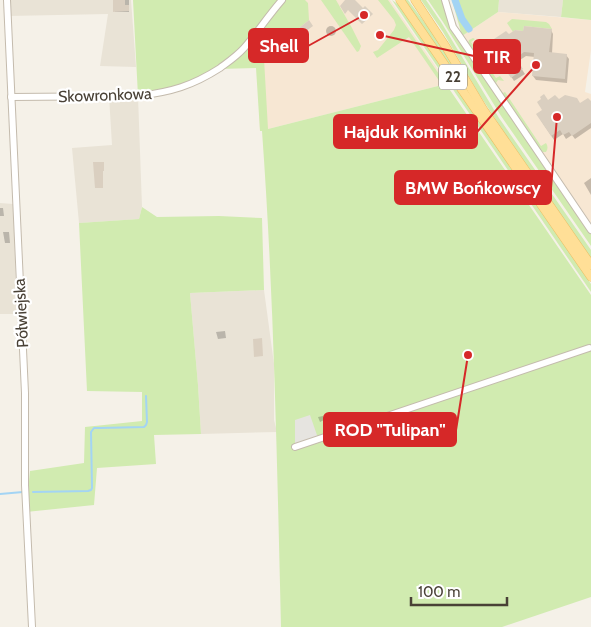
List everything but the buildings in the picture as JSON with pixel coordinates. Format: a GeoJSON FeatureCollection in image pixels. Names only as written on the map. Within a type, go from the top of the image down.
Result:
{"type":"FeatureCollection","features":[{"type":"Feature","properties":{"kind":"main road","name":"22"},"geometry":{"type":"LineString","coordinates":[[400,0],[591,277]]}},
{"type":"Feature","properties":{"kind":"main road","name":"22"},"geometry":{"type":"LineString","coordinates":[[416,0],[483,109],[591,265]]}},
{"type":"Feature","properties":{"kind":"street","name":"Półwiejska"},"geometry":{"type":"LineString","coordinates":[[7,0],[24,383],[25,485],[32,627]]}},
{"type":"Feature","properties":{"kind":"street","name":"Skowronkowa"},"geometry":{"type":"LineString","coordinates":[[11,97],[138,96],[158,94],[184,87],[206,78],[243,49],[282,0]]}},
{"type":"Feature","properties":{"kind":"street"},"geometry":{"type":"LineString","coordinates":[[445,0],[453,27],[591,230]]}},
{"type":"Feature","properties":{"kind":"street"},"geometry":{"type":"LineString","coordinates":[[295,447],[588,348]]}},
{"type":"Feature","properties":{"kind":"shaded area"},"geometry":{"type":"Polygon","coordinates":[[[7,0],[131,0],[136,67],[100,66],[108,14],[8,16],[7,0]]]}},
{"type":"Feature","properties":{"kind":"shaded area"},"geometry":{"type":"Polygon","coordinates":[[[282,0],[390,0],[448,84],[260,131],[256,33],[282,0]]]}},
{"type":"Feature","properties":{"kind":"shaded area"},"geometry":{"type":"Polygon","coordinates":[[[499,0],[563,0],[561,17],[498,12],[499,0]]]}},
{"type":"Feature","properties":{"kind":"shaded area"},"geometry":{"type":"Polygon","coordinates":[[[498,12],[591,20],[591,50],[585,92],[591,94],[591,223],[462,36],[498,12]]]}},
{"type":"Feature","properties":{"kind":"shaded area"},"geometry":{"type":"Polygon","coordinates":[[[109,96],[138,96],[142,207],[139,219],[79,223],[72,148],[112,145],[109,96]]]}},
{"type":"Feature","properties":{"kind":"shaded area"},"geometry":{"type":"Polygon","coordinates":[[[0,203],[13,204],[17,314],[0,314],[0,203]]]}},
{"type":"Feature","properties":{"kind":"shaded area"},"geometry":{"type":"Polygon","coordinates":[[[264,290],[274,364],[274,420],[277,432],[201,434],[190,293],[264,290]]]}},
{"type":"Feature","properties":{"kind":"shaded area"},"geometry":{"type":"Polygon","coordinates":[[[310,415],[318,438],[295,445],[295,420],[310,415]]]}},
{"type":"Feature","properties":{"kind":"green space"},"geometry":{"type":"Polygon","coordinates":[[[133,0],[278,0],[279,7],[285,0],[305,0],[308,3],[309,20],[294,32],[303,43],[300,48],[286,53],[278,48],[270,38],[263,41],[268,129],[442,85],[409,37],[377,58],[373,52],[378,50],[396,25],[378,0],[388,0],[591,295],[591,597],[502,627],[281,627],[269,255],[262,131],[260,131],[256,68],[218,69],[206,77],[138,96],[133,0]]]}},
{"type":"Feature","properties":{"kind":"green space"},"geometry":{"type":"Polygon","coordinates":[[[321,0],[336,0],[361,46],[359,51],[357,52],[321,0]]]}},
{"type":"Feature","properties":{"kind":"green space"},"geometry":{"type":"Polygon","coordinates":[[[392,0],[399,5],[591,284],[591,292],[392,0]]]}},
{"type":"Feature","properties":{"kind":"green space"},"geometry":{"type":"Polygon","coordinates":[[[405,0],[408,0],[436,38],[470,95],[405,0]]]}},
{"type":"Feature","properties":{"kind":"green space"},"geometry":{"type":"Polygon","coordinates":[[[421,0],[426,0],[441,22],[499,118],[591,250],[591,258],[479,94],[443,32],[421,0]]]}},
{"type":"Feature","properties":{"kind":"green space"},"geometry":{"type":"Polygon","coordinates":[[[428,0],[442,0],[456,36],[591,234],[591,246],[501,116],[428,0]]]}},
{"type":"Feature","properties":{"kind":"green space"},"geometry":{"type":"Polygon","coordinates":[[[452,0],[499,0],[498,12],[462,36],[452,0]]]}},
{"type":"Feature","properties":{"kind":"green space"},"geometry":{"type":"Polygon","coordinates":[[[563,0],[591,0],[591,20],[561,17],[563,0]]]}},
{"type":"Feature","properties":{"kind":"green space"},"geometry":{"type":"Polygon","coordinates":[[[512,19],[546,22],[552,29],[524,26],[523,31],[515,30],[513,32],[507,23],[512,19]]]}},
{"type":"Feature","properties":{"kind":"green space"},"geometry":{"type":"Polygon","coordinates":[[[473,38],[475,39],[471,42],[496,78],[500,76],[504,81],[498,80],[496,83],[503,93],[505,92],[541,146],[546,143],[548,148],[546,152],[540,150],[468,43],[473,38]]]}},
{"type":"Feature","properties":{"kind":"green space"},"geometry":{"type":"Polygon","coordinates":[[[142,207],[157,217],[219,216],[262,218],[264,290],[190,293],[201,434],[154,435],[156,464],[97,468],[94,505],[26,512],[30,471],[84,463],[85,427],[142,421],[142,392],[87,391],[79,223],[139,219],[142,207]]]}},
{"type":"Feature","properties":{"kind":"waterway"},"geometry":{"type":"LineString","coordinates":[[455,0],[462,19],[469,29]]}},
{"type":"Feature","properties":{"kind":"waterway"},"geometry":{"type":"LineString","coordinates":[[33,492],[91,490],[91,432],[94,428],[144,427],[147,422],[146,396]]}},
{"type":"Feature","properties":{"kind":"waterway"},"geometry":{"type":"LineString","coordinates":[[0,494],[23,492]]}},
{"type":"Feature","properties":{"kind":"place","name":"Shell"},"geometry":{"type":"Point","coordinates":[364,15]}},
{"type":"Feature","properties":{"kind":"place","name":"TIR"},"geometry":{"type":"Point","coordinates":[380,35]}},
{"type":"Feature","properties":{"kind":"place","name":"Hajduk Kominki"},"geometry":{"type":"Point","coordinates":[536,65]}},
{"type":"Feature","properties":{"kind":"place","name":"BMW Bońkowscy"},"geometry":{"type":"Point","coordinates":[557,117]}},
{"type":"Feature","properties":{"kind":"place","name":"ROD \"Tulipan\""},"geometry":{"type":"Point","coordinates":[468,355]}}]}
